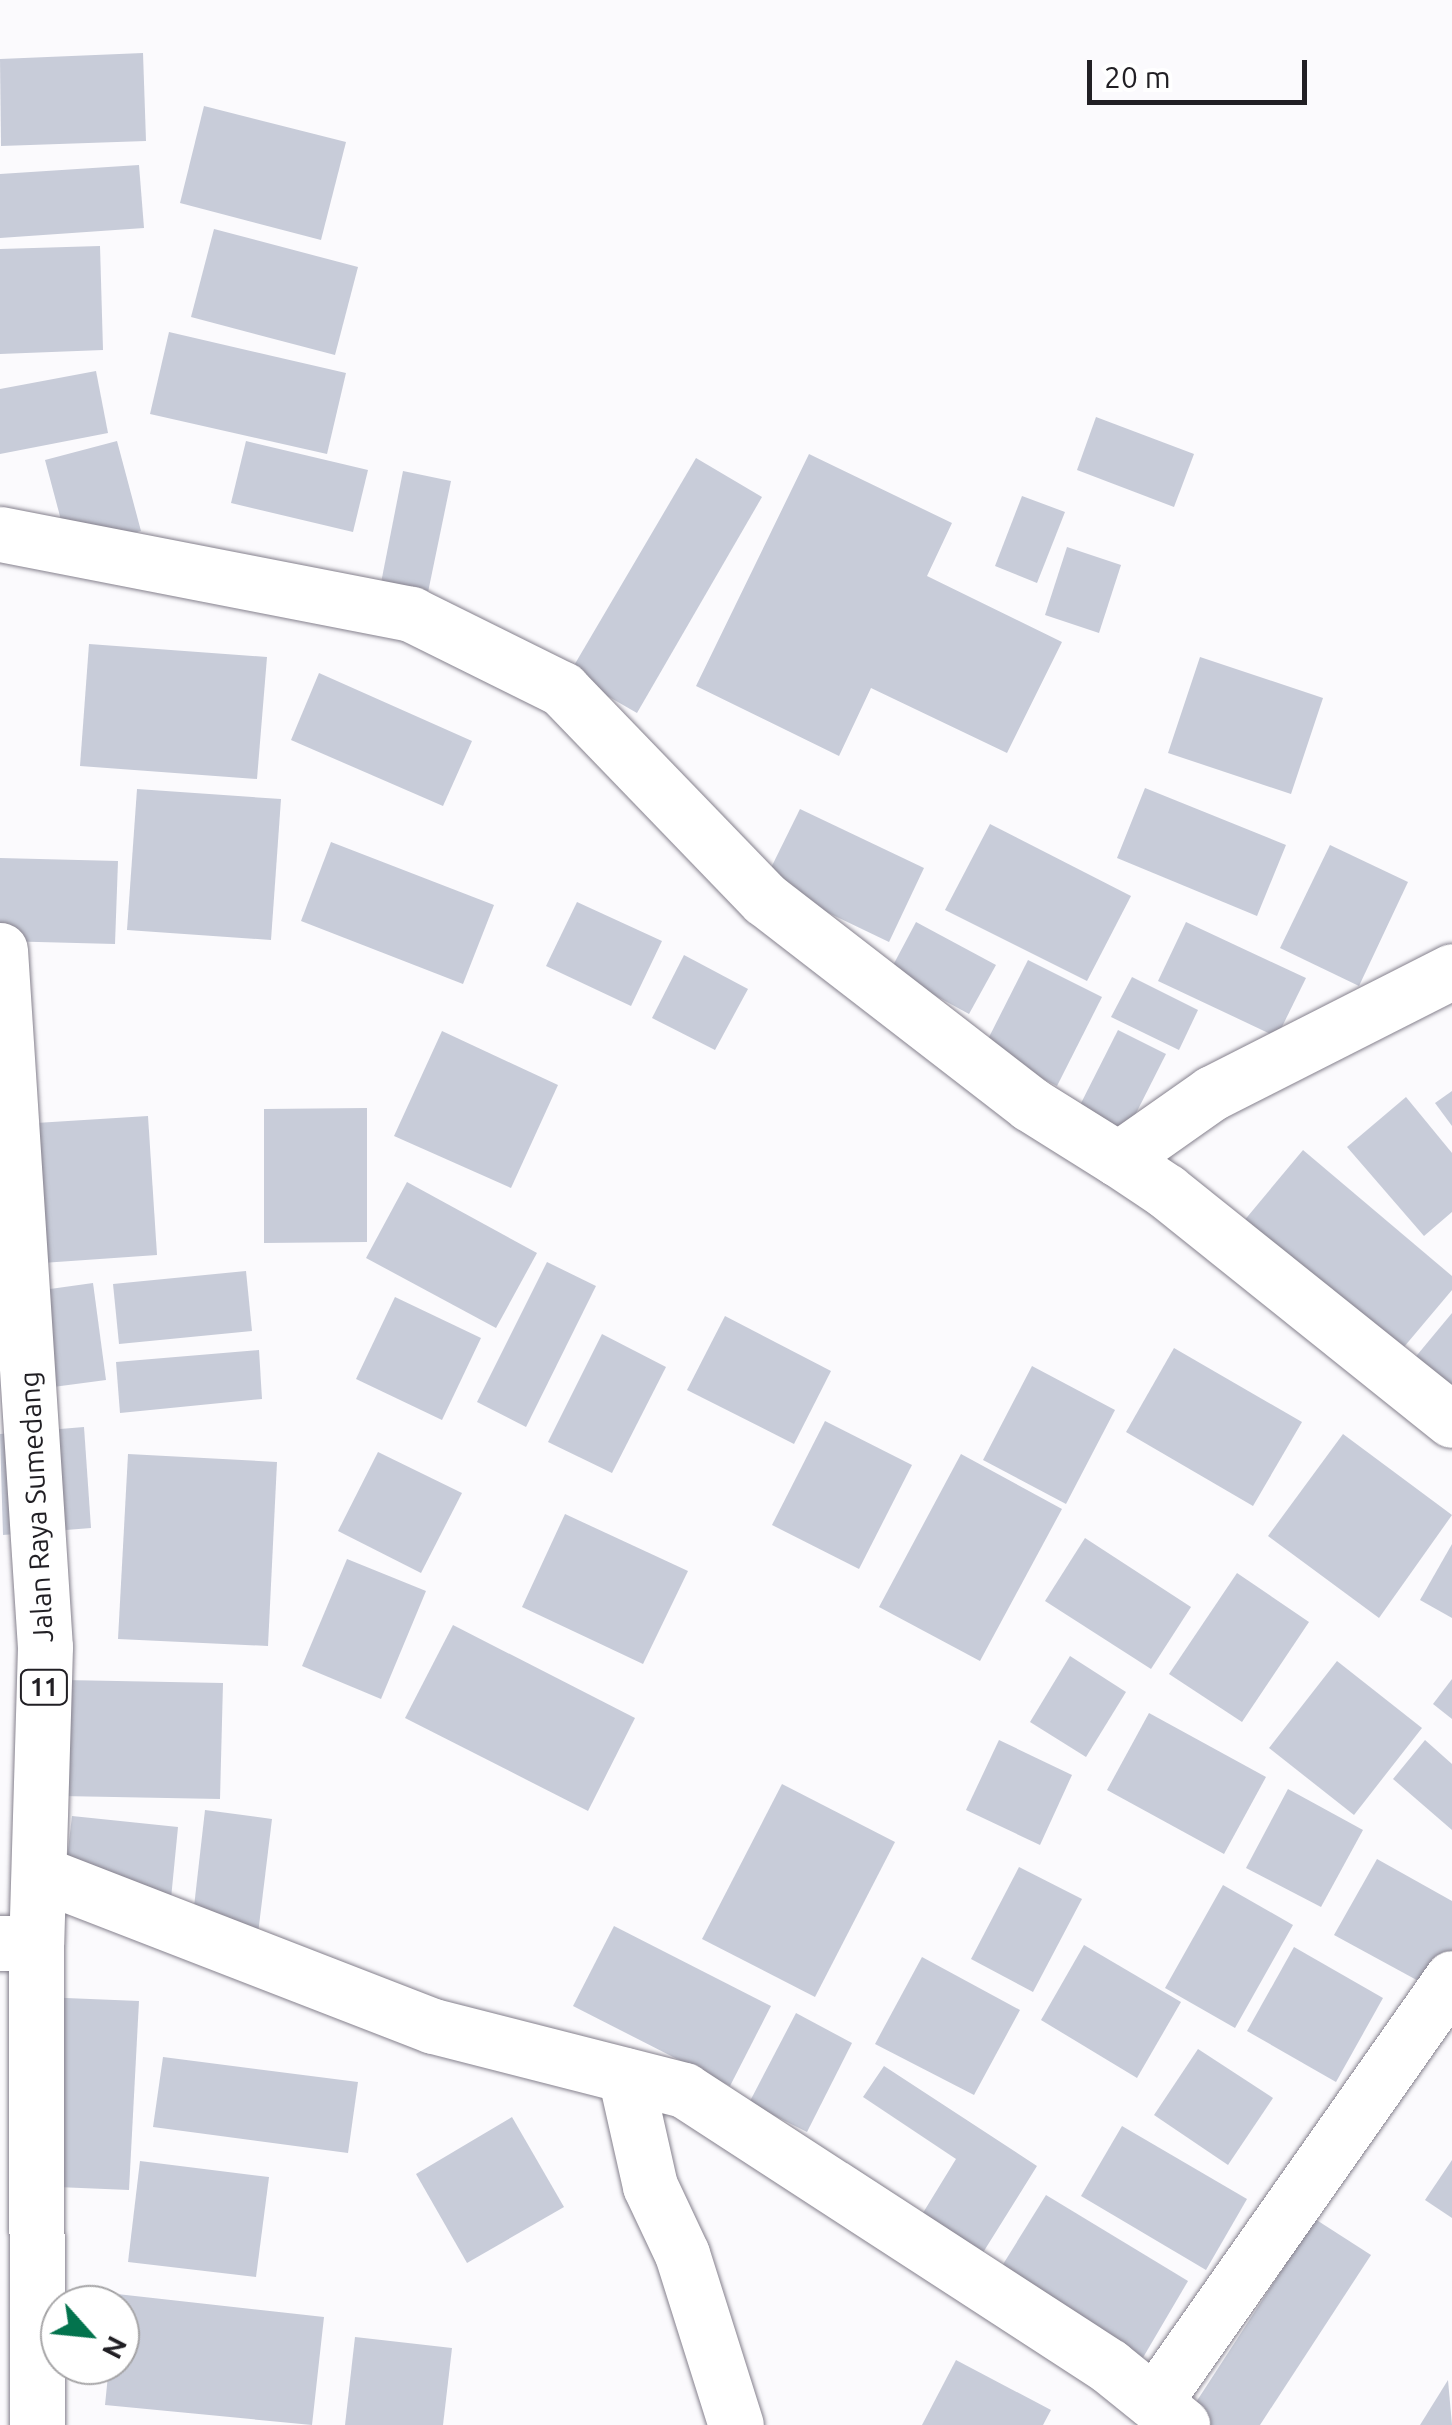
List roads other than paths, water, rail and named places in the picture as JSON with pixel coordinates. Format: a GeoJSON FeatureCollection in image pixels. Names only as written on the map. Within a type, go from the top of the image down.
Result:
{"type":"FeatureCollection","features":[{"type":"Feature","properties":{"kind":"main road"},"geometry":{"type":"LineString","coordinates":[[0,534],[411,614],[562,689],[765,899],[1030,1104],[1166,1191],[1452,1420]]}},
{"type":"Feature","properties":{"kind":"main road","name":"Jalan Raya Sumedang"},"geometry":{"type":"LineString","coordinates":[[0,950],[45,1647],[41,1874],[18,1943],[37,2425]]}},
{"type":"Feature","properties":{"kind":"main road"},"geometry":{"type":"LineString","coordinates":[[1118,1159],[1212,1093],[1452,971]]}},
{"type":"Feature","properties":{"kind":"main road"},"geometry":{"type":"LineString","coordinates":[[41,1874],[433,2026],[684,2090],[1110,2366],[1168,2414],[1452,1978]]}},
{"type":"Feature","properties":{"kind":"main road"},"geometry":{"type":"LineString","coordinates":[[625,2075],[650,2186],[682,2254],[736,2425]]}}]}
